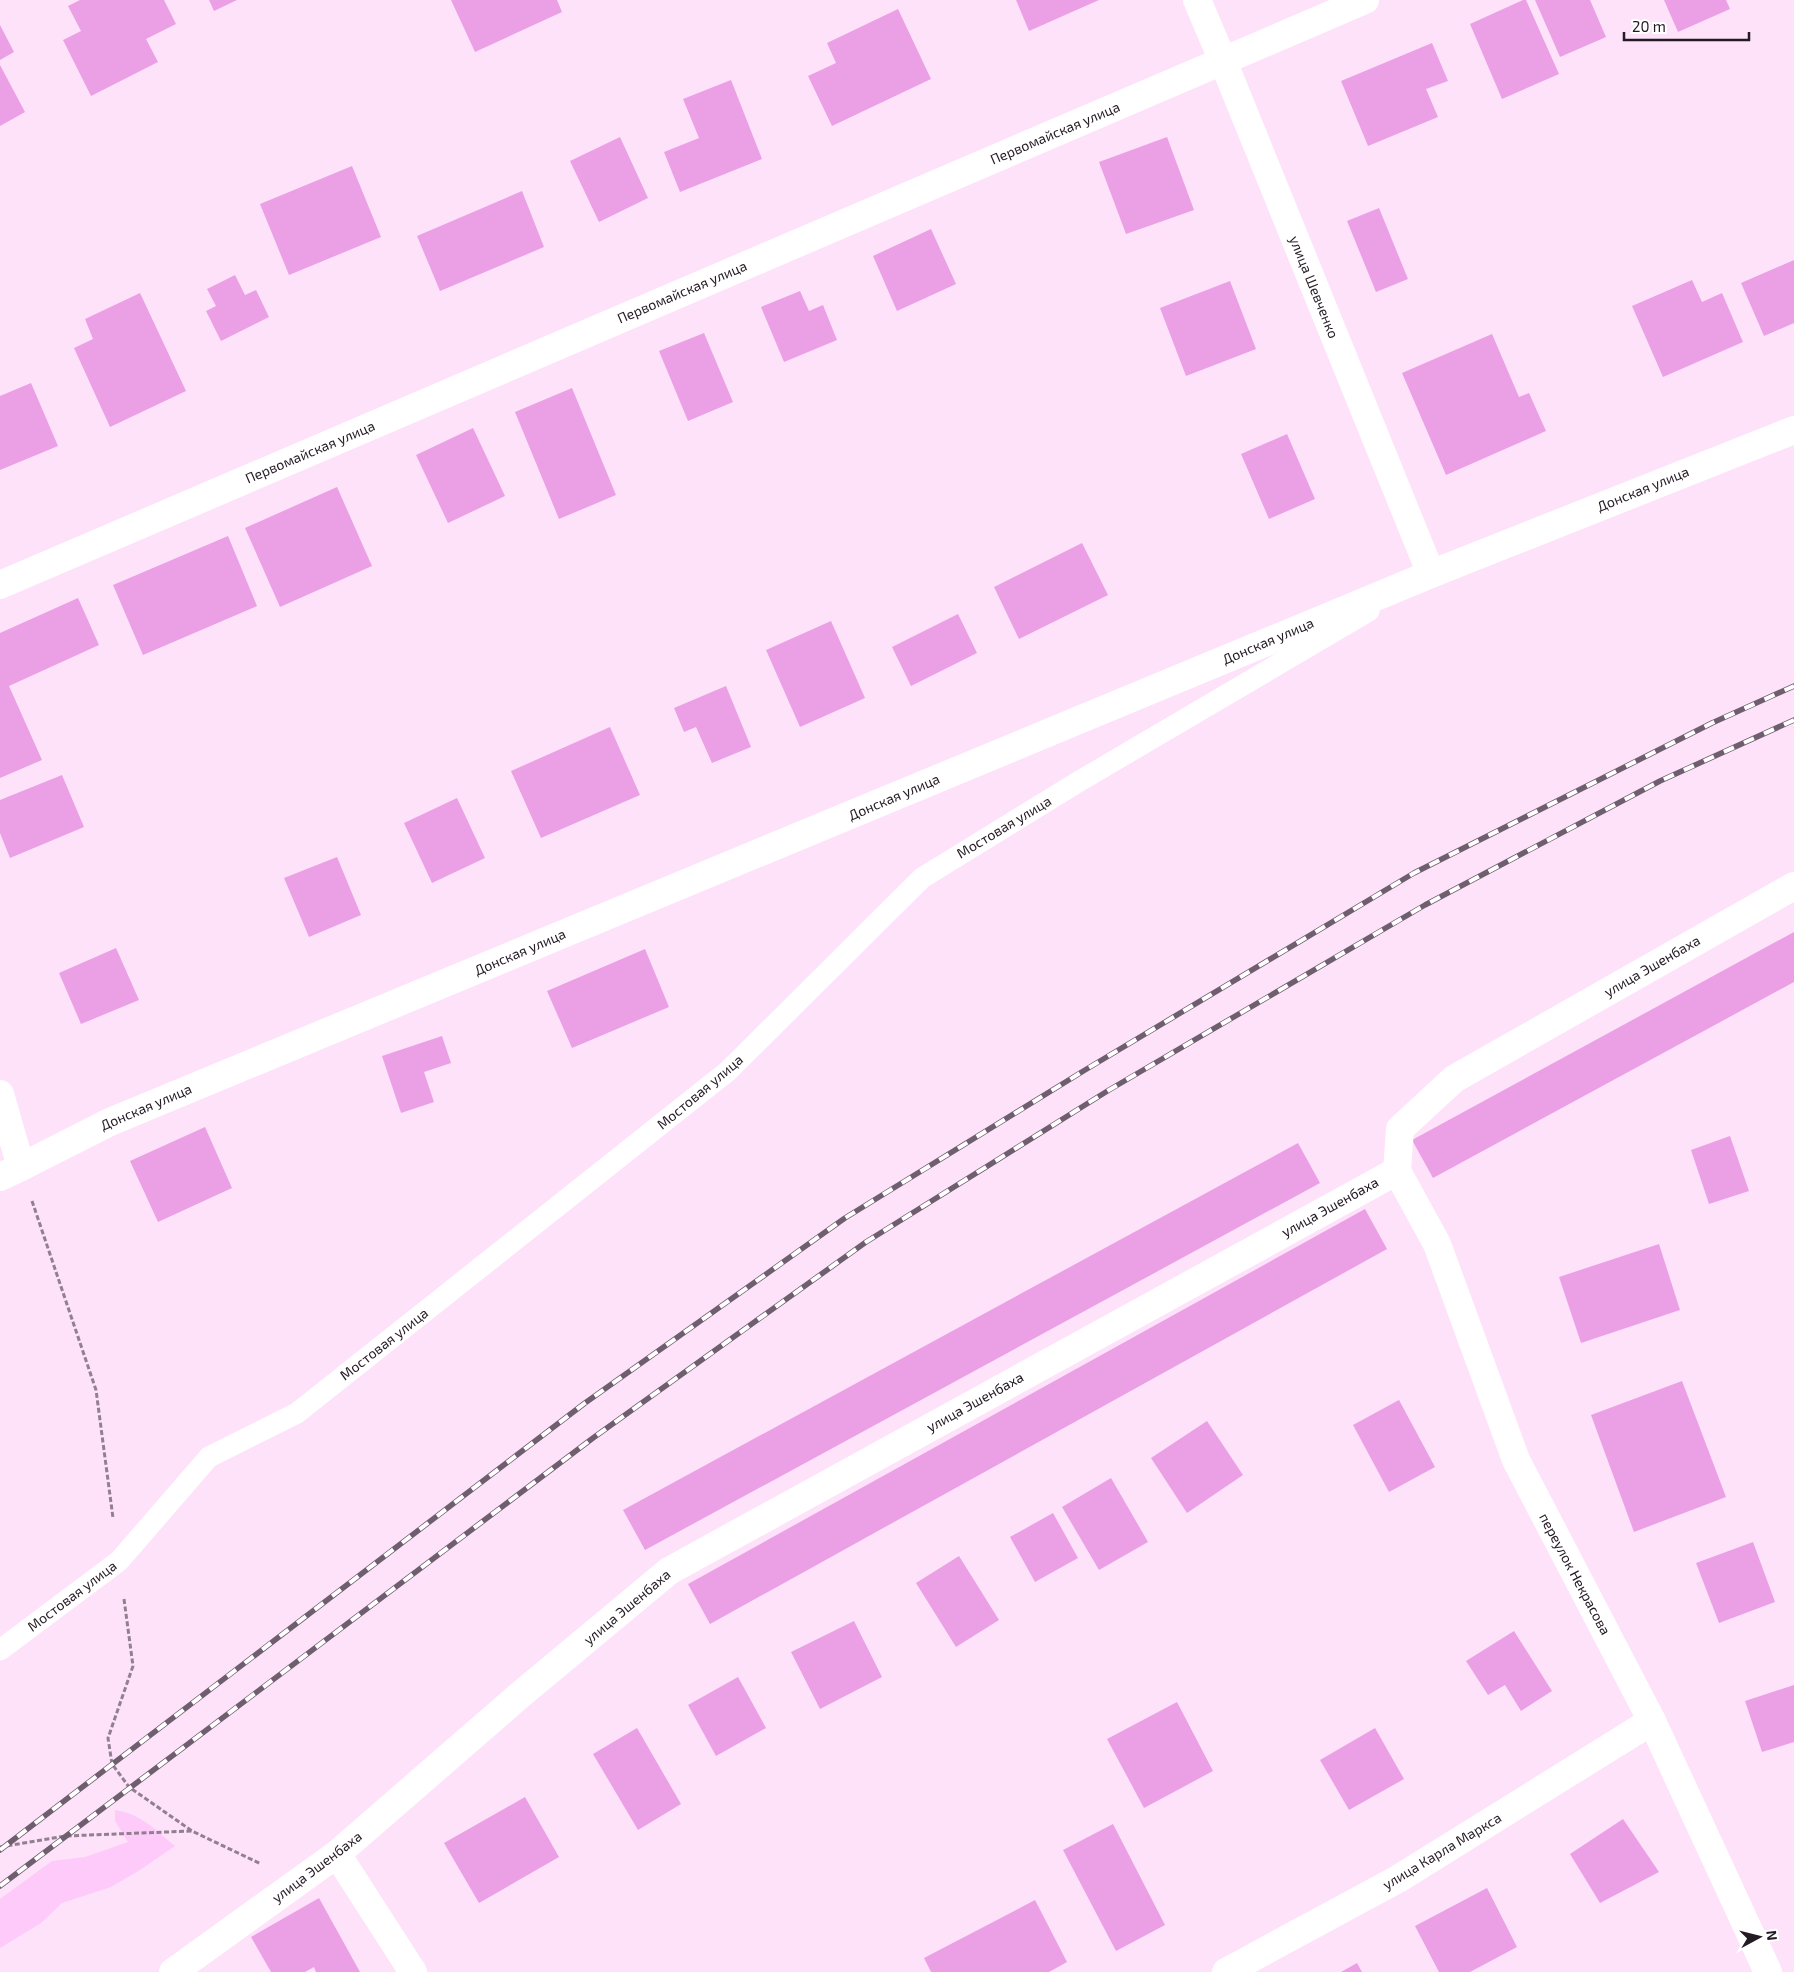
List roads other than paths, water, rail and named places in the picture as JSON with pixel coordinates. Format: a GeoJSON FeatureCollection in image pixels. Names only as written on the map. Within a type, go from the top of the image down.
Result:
{"type":"FeatureCollection","features":[{"type":"Feature","properties":{"kind":"street","name":"улица Шевченко"},"geometry":{"type":"LineString","coordinates":[[1197,0],[1431,574]]}},
{"type":"Feature","properties":{"kind":"street","name":"Первомайская улица"},"geometry":{"type":"LineString","coordinates":[[0,585],[1365,0]]}},
{"type":"Feature","properties":{"kind":"street","name":"Донская улица"},"geometry":{"type":"LineString","coordinates":[[11,1172],[110,1122],[1431,574],[1794,430]]}},
{"type":"Feature","properties":{"kind":"street","name":"улица Эшенбаха"},"geometry":{"type":"LineString","coordinates":[[173,1972],[337,1854],[520,1696],[669,1571],[1397,1171],[1400,1129],[1454,1079],[1794,886]]}},
{"type":"Feature","properties":{"kind":"street"},"geometry":{"type":"LineString","coordinates":[[0,1094],[11,1172]]}},
{"type":"Feature","properties":{"kind":"street","name":"переулок Некрасова"},"geometry":{"type":"LineString","coordinates":[[1397,1171],[1438,1244],[1516,1460],[1652,1721],[1768,1972]]}},
{"type":"Feature","properties":{"kind":"street","name":"улица Карла Маркса"},"geometry":{"type":"LineString","coordinates":[[1226,1972],[1398,1879],[1652,1721]]}},
{"type":"Feature","properties":{"kind":"street"},"geometry":{"type":"LineString","coordinates":[[337,1854],[413,1972]]}},
{"type":"Feature","properties":{"kind":"lane","name":"Мостовая улица"},"geometry":{"type":"LineString","coordinates":[[0,1650],[119,1561],[209,1456],[297,1413],[728,1071],[922,878],[1078,782],[1431,574]]}},
{"type":"Feature","properties":{"kind":"railway"},"geometry":{"type":"LineString","coordinates":[[0,1850],[585,1403],[845,1218],[1085,1070],[1414,873],[1712,723],[1794,686]]}},
{"type":"Feature","properties":{"kind":"railway"},"geometry":{"type":"LineString","coordinates":[[0,1886],[593,1438],[866,1242],[1109,1090],[1425,905],[1660,781],[1794,720]]}}]}
